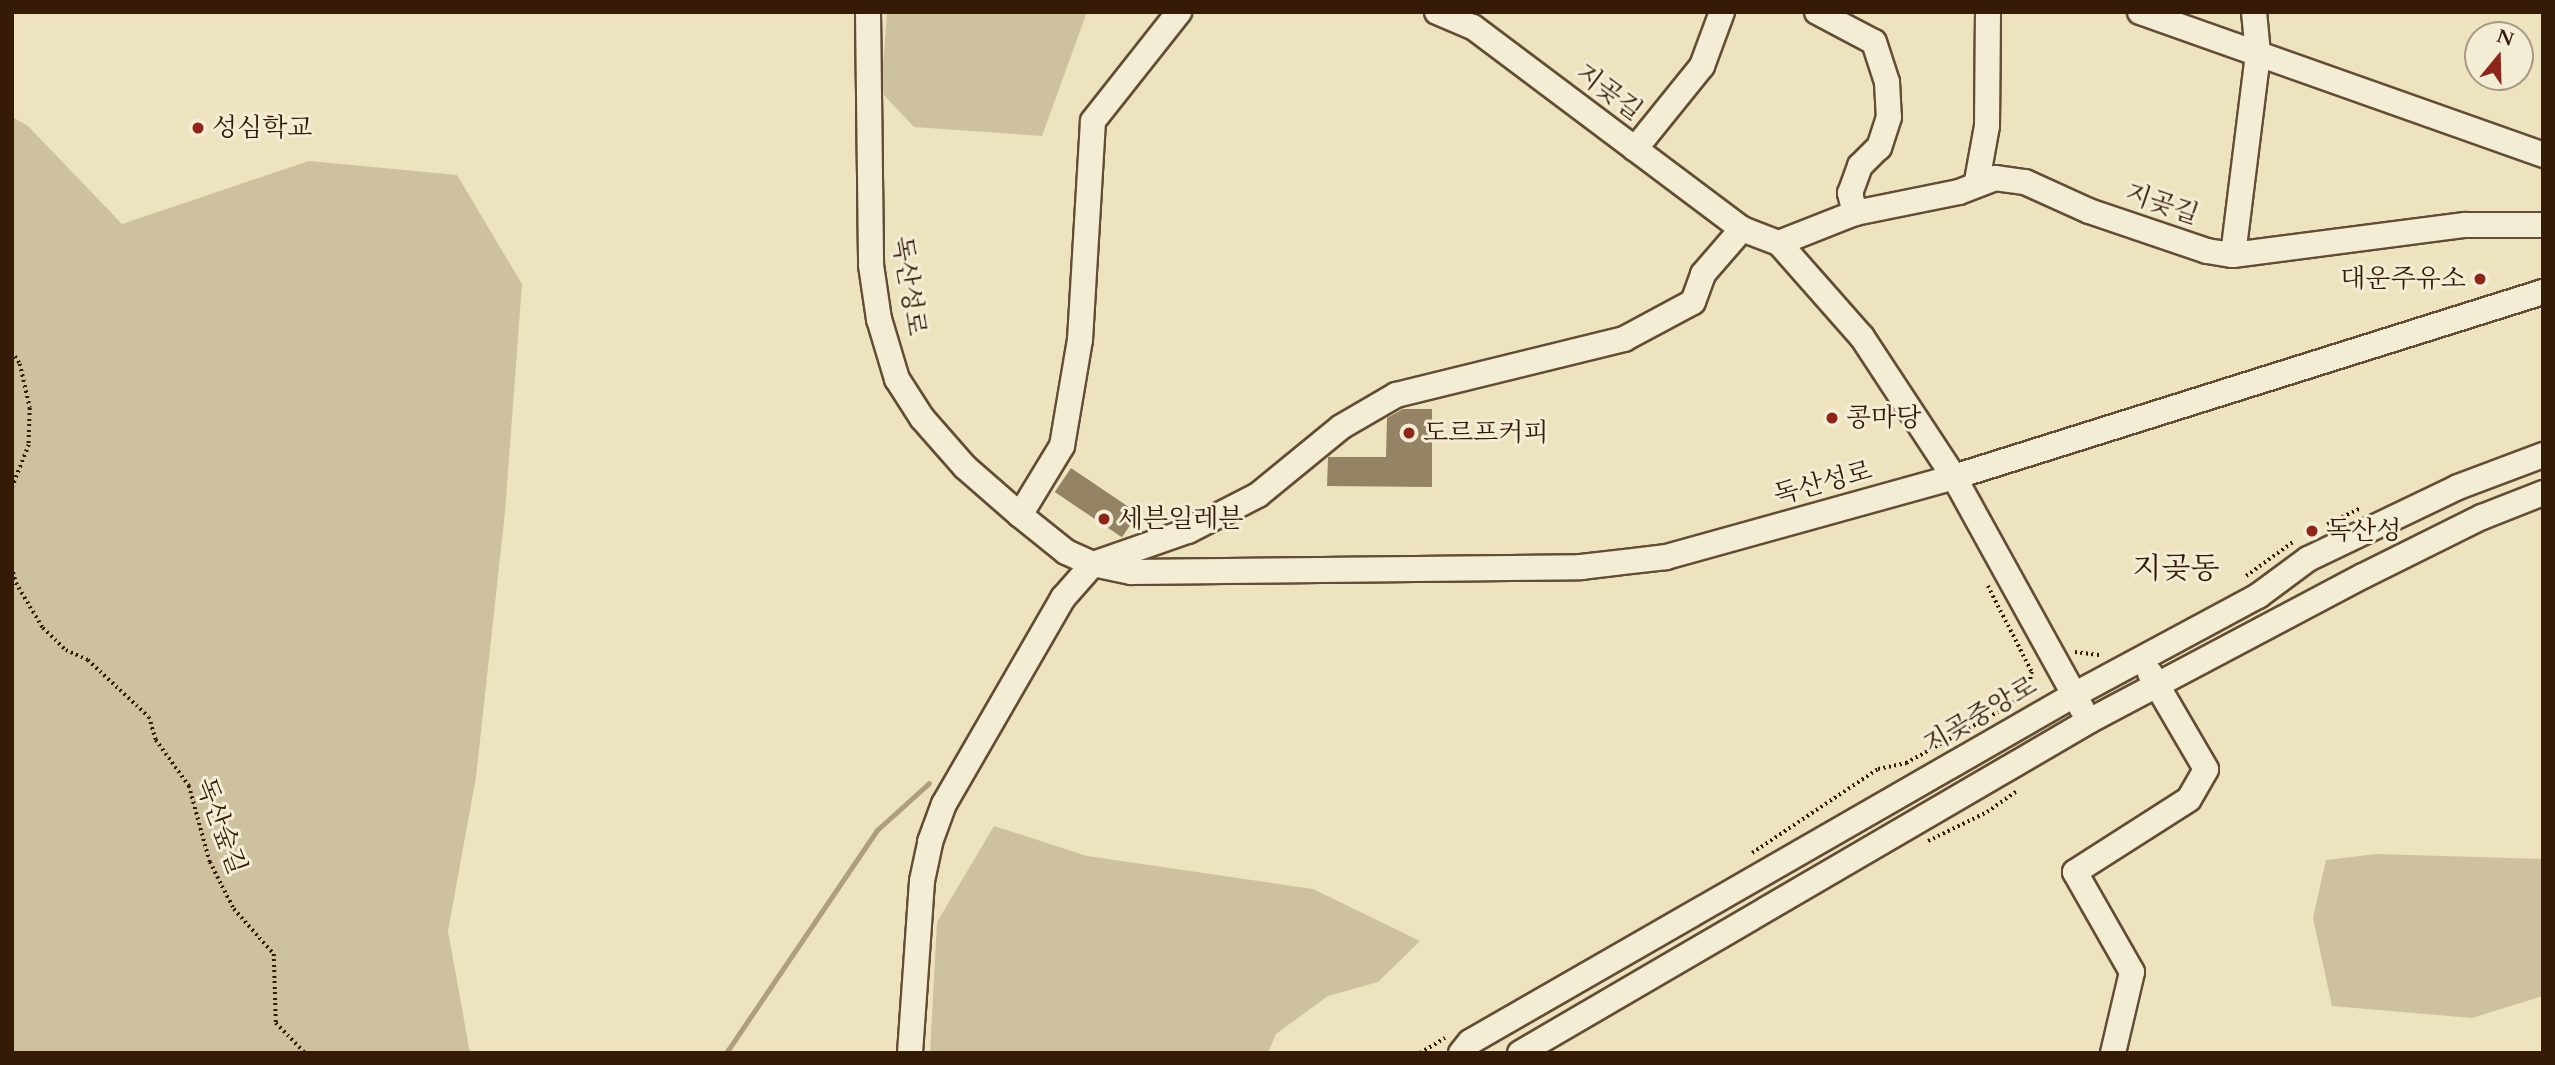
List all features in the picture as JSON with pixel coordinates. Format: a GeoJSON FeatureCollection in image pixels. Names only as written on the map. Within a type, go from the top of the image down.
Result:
{"type":"FeatureCollection","features":[{"type":"Feature","properties":{"kind":"street","name":"독산성로"},"geometry":{"type":"LineString","coordinates":[[868,12],[868,205],[879,319],[897,379],[922,418],[965,467],[1020,515],[1066,552],[1093,564],[1131,572],[1581,567],[1666,557],[1954,477],[2543,292]]}},
{"type":"Feature","properties":{"kind":"street"},"geometry":{"type":"LineString","coordinates":[[1020,515],[1062,446],[1080,340],[1093,121],[1179,12]]}},
{"type":"Feature","properties":{"kind":"street","name":"지곶길"},"geometry":{"type":"LineString","coordinates":[[1437,12],[1473,27],[1742,229],[1779,243],[1862,337],[1954,477],[2089,721]]}},
{"type":"Feature","properties":{"kind":"street"},"geometry":{"type":"LineString","coordinates":[[1635,149],[1702,66],[1722,12]]}},
{"type":"Feature","properties":{"kind":"street"},"geometry":{"type":"LineString","coordinates":[[1817,12],[1874,43],[1886,82],[1889,117],[1879,146],[1860,166],[1853,184],[1850,193],[1855,213]]}},
{"type":"Feature","properties":{"kind":"street"},"geometry":{"type":"LineString","coordinates":[[1977,181],[1987,126],[1988,12]]}},
{"type":"Feature","properties":{"kind":"street"},"geometry":{"type":"LineString","coordinates":[[2140,12],[2543,155]]}},
{"type":"Feature","properties":{"kind":"street"},"geometry":{"type":"LineString","coordinates":[[2233,255],[2258,53],[2254,12]]}},
{"type":"Feature","properties":{"kind":"street","name":"지곶길"},"geometry":{"type":"LineString","coordinates":[[1779,243],[1855,213],[1959,192],[1977,181],[1995,178],[2025,182],[2089,211],[2207,251],[2233,255],[2465,225],[2543,225]]}},
{"type":"Feature","properties":{"kind":"street"},"geometry":{"type":"LineString","coordinates":[[910,1053],[922,881],[930,842],[944,804],[1063,598],[1093,564],[1188,531],[1258,495],[1341,427],[1396,395],[1624,339],[1693,302],[1703,274],[1742,229]]}},
{"type":"Feature","properties":{"kind":"street","name":"지곶중앙로"},"geometry":{"type":"LineString","coordinates":[[1461,1053],[1471,1042],[2074,695],[2143,661],[2258,596],[2308,559],[2458,487],[2543,455]]}},
{"type":"Feature","properties":{"kind":"street"},"geometry":{"type":"LineString","coordinates":[[1520,1053],[2089,721],[2158,687],[2375,570],[2482,517],[2543,493]]}},
{"type":"Feature","properties":{"kind":"street"},"geometry":{"type":"LineString","coordinates":[[2113,1053],[2132,972],[2075,872],[2189,799],[2206,769],[2143,661]]}},
{"type":"Feature","properties":{"kind":"path"},"geometry":{"type":"LineString","coordinates":[[12,352],[20,364],[30,408],[29,446],[12,488]]}},
{"type":"Feature","properties":{"kind":"path"},"geometry":{"type":"LineString","coordinates":[[2322,526],[2364,507]]}},
{"type":"Feature","properties":{"kind":"path"},"geometry":{"type":"LineString","coordinates":[[2239,582],[2276,550],[2300,538]]}},
{"type":"Feature","properties":{"kind":"path","name":"독산숲길"},"geometry":{"type":"LineString","coordinates":[[12,567],[16,583],[43,628],[66,650],[88,660],[149,717],[156,740],[189,786],[210,862],[234,909],[274,954],[276,1023],[305,1053]]}},
{"type":"Feature","properties":{"kind":"path"},"geometry":{"type":"LineString","coordinates":[[1985,578],[2032,672],[2028,691],[2014,702]]}},
{"type":"Feature","properties":{"kind":"path"},"geometry":{"type":"LineString","coordinates":[[2070,649],[2086,656],[2106,654]]}},
{"type":"Feature","properties":{"kind":"shaded area"},"geometry":{"type":"Polygon","coordinates":[[[887,12],[1087,12],[1042,136],[914,127],[881,92],[887,12]]]}},
{"type":"Feature","properties":{"kind":"shaded area"},"geometry":{"type":"Polygon","coordinates":[[[12,117],[28,126],[122,224],[309,161],[457,175],[522,284],[505,512],[476,777],[448,931],[470,1053],[12,1053],[12,117]]]}},
{"type":"Feature","properties":{"kind":"shaded area"},"geometry":{"type":"Polygon","coordinates":[[[994,826],[1087,856],[1313,889],[1420,941],[1378,982],[1328,996],[1276,1034],[1268,1053],[930,1053],[937,922],[994,826]]]}},
{"type":"Feature","properties":{"kind":"shaded area"},"geometry":{"type":"Polygon","coordinates":[[[2376,854],[2543,859],[2543,996],[2472,1018],[2332,1006],[2313,918],[2326,860],[2376,854]]]}},
{"type":"Feature","properties":{"kind":"building","name":"도르프커피"},"geometry":{"type":"Polygon","coordinates":[[[1403,409],[1432,409],[1432,487],[1327,486],[1328,457],[1386,457],[1387,418],[1403,409]]]}},
{"type":"Feature","properties":{"kind":"building"},"geometry":{"type":"Polygon","coordinates":[[[1071,468],[1138,513],[1122,537],[1055,492],[1071,468]]]}},
{"type":"Feature","properties":{"kind":"waterway"},"geometry":{"type":"LineString","coordinates":[[726,1053],[877,830],[929,783]]}},
{"type":"Feature","properties":{"kind":"place","name":"성심학교"},"geometry":{"type":"Point","coordinates":[198,128]}},
{"type":"Feature","properties":{"kind":"place","name":"대운주유소"},"geometry":{"type":"Point","coordinates":[2480,279]}},
{"type":"Feature","properties":{"kind":"place","name":"콩마당"},"geometry":{"type":"Point","coordinates":[1832,418]}},
{"type":"Feature","properties":{"kind":"place","name":"도르프커피"},"geometry":{"type":"Point","coordinates":[1409,433]}},
{"type":"Feature","properties":{"kind":"place","name":"세븐일레븐"},"geometry":{"type":"Point","coordinates":[1104,519]}},
{"type":"Feature","properties":{"kind":"place","name":"독산성"},"geometry":{"type":"Point","coordinates":[2312,531]}},
{"type":"Feature","properties":{"kind":"district","name":"지곶동"},"geometry":{"type":"Point","coordinates":[2176,569]}}]}
